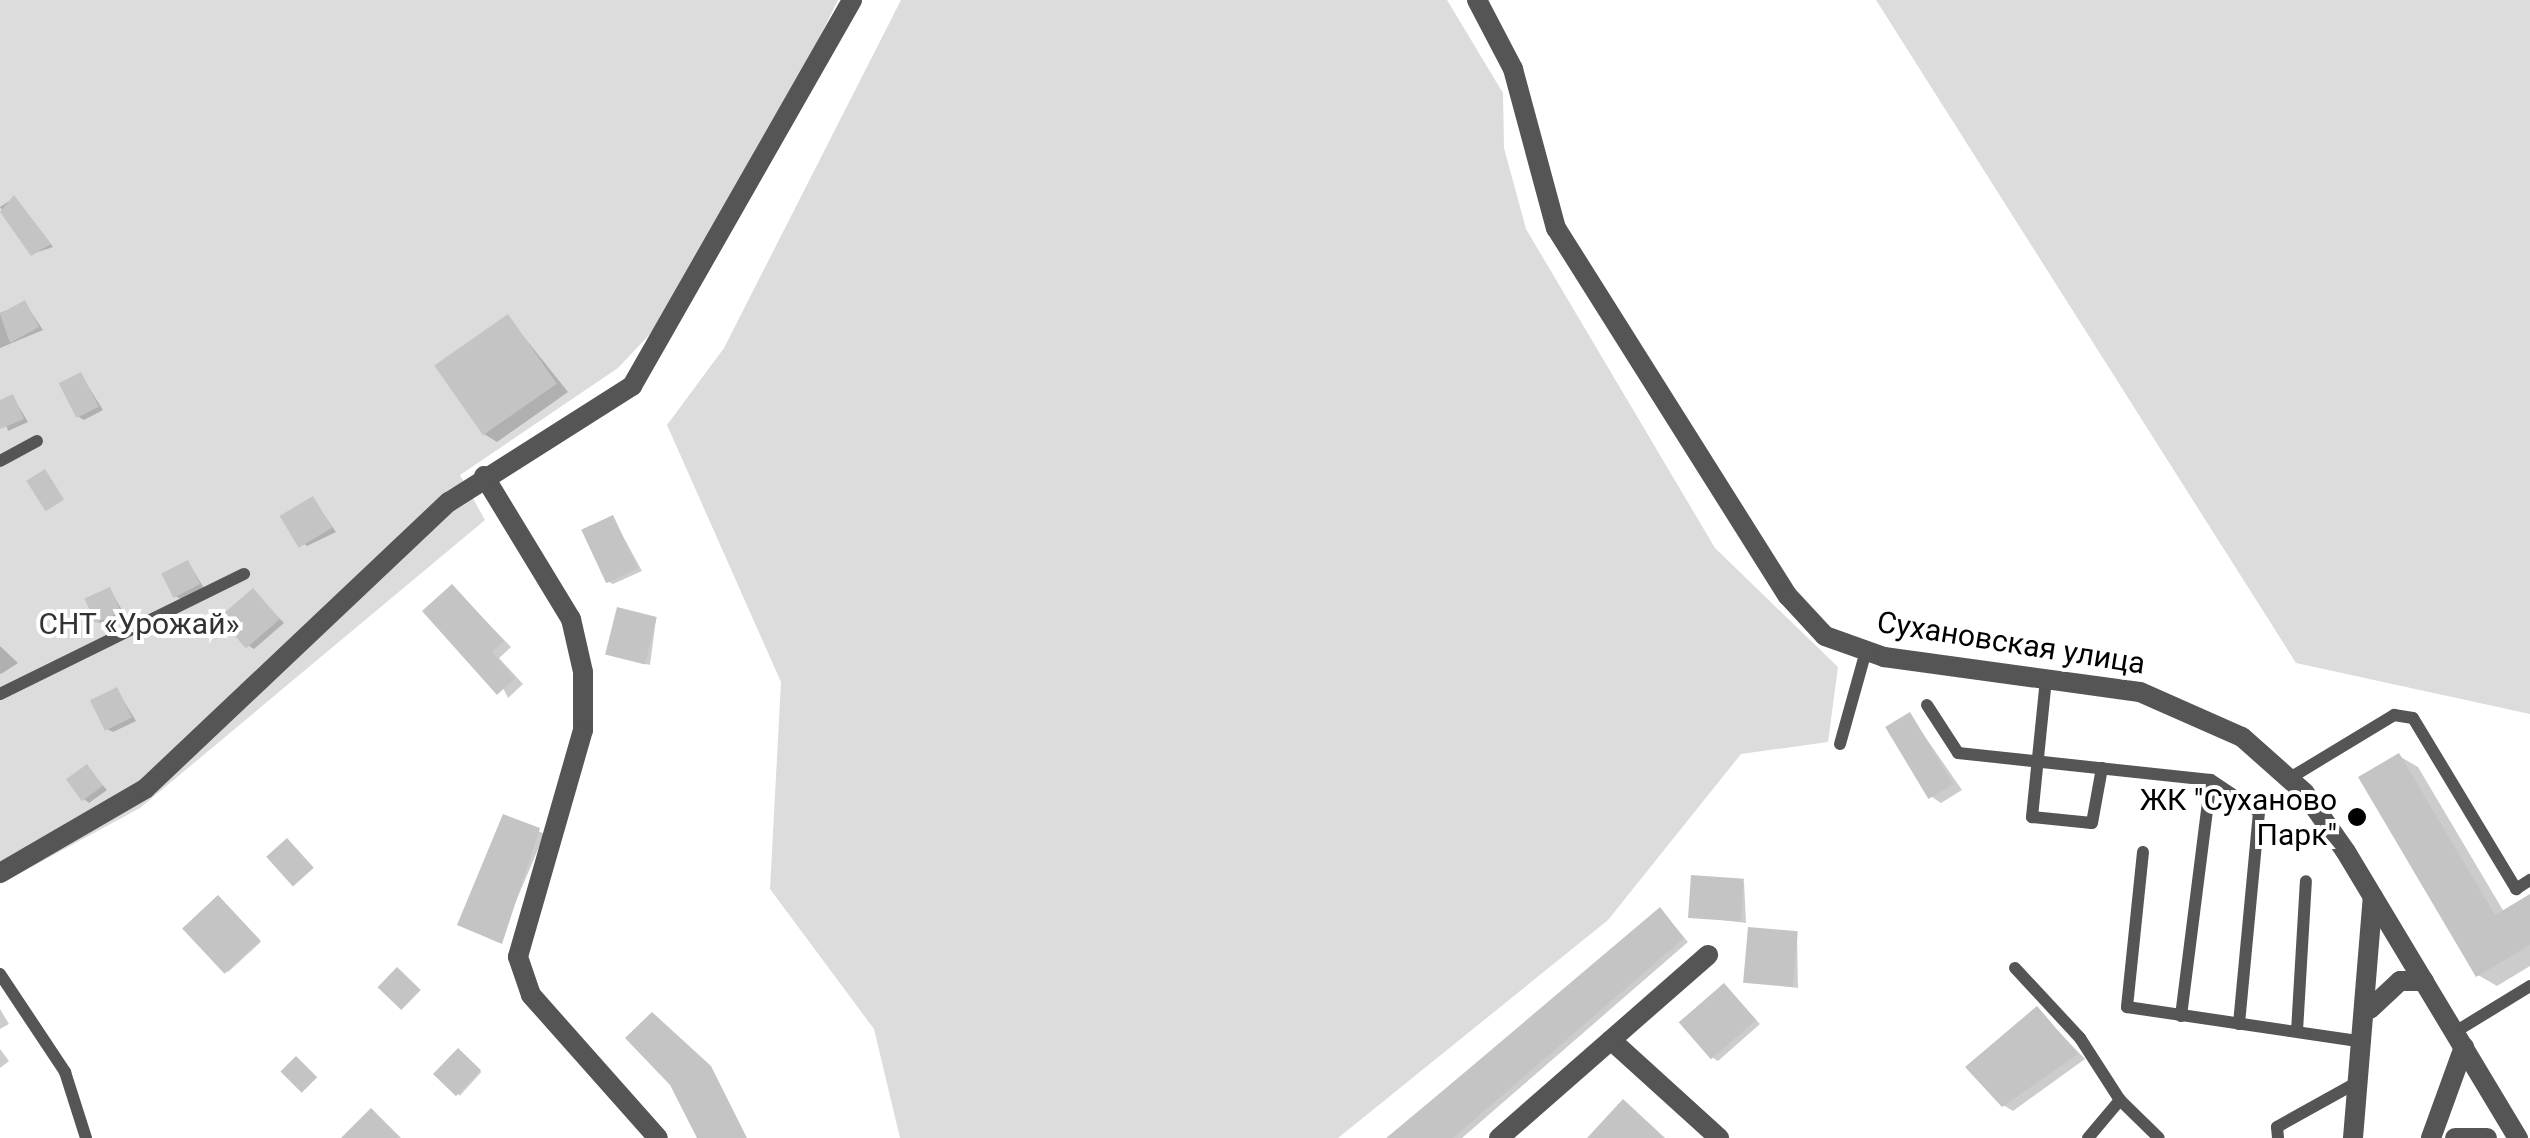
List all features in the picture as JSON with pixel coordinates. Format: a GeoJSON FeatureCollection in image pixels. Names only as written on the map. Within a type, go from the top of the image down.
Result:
{"type":"FeatureCollection","features":[{"type":"Feature","properties":{"kind":"street"},"geometry":{"type":"LineString","coordinates":[[0,873],[145,789],[484,476],[640,376],[852,0]]}},
{"type":"Feature","properties":{"kind":"street","name":"Сухановская улица"},"geometry":{"type":"LineString","coordinates":[[1478,0],[1512,68],[1556,228],[1788,596],[1825,636],[1866,651],[2174,703],[2242,736],[2290,778],[2373,898],[2518,1138]]}},
{"type":"Feature","properties":{"kind":"street"},"geometry":{"type":"LineString","coordinates":[[484,476],[571,619],[583,672],[582,730],[518,957],[531,995],[658,1138]]}},
{"type":"Feature","properties":{"kind":"street"},"geometry":{"type":"LineString","coordinates":[[2353,1138],[2368,1013],[2373,898]]}},
{"type":"Feature","properties":{"kind":"street"},"geometry":{"type":"LineString","coordinates":[[1499,1138],[1708,955]]}},
{"type":"Feature","properties":{"kind":"street"},"geometry":{"type":"LineString","coordinates":[[2368,1013],[2379,992],[2424,981]]}},
{"type":"Feature","properties":{"kind":"street"},"geometry":{"type":"LineString","coordinates":[[1611,1040],[1719,1138]]}},
{"type":"Feature","properties":{"kind":"street"},"geometry":{"type":"LineString","coordinates":[[2431,1138],[2460,1040]]}},
{"type":"Feature","properties":{"kind":"street"},"geometry":{"type":"LineString","coordinates":[[2455,1138],[2486,1138]]}},
{"type":"Feature","properties":{"kind":"lane"},"geometry":{"type":"LineString","coordinates":[[0,461],[38,441]]}},
{"type":"Feature","properties":{"kind":"lane"},"geometry":{"type":"LineString","coordinates":[[0,694],[244,574]]}},
{"type":"Feature","properties":{"kind":"lane"},"geometry":{"type":"LineString","coordinates":[[1840,744],[1866,651]]}},
{"type":"Feature","properties":{"kind":"lane"},"geometry":{"type":"LineString","coordinates":[[2046,679],[2032,817],[2092,823],[2102,768]]}},
{"type":"Feature","properties":{"kind":"lane"},"geometry":{"type":"LineString","coordinates":[[1926,705],[1958,753],[2212,780],[2259,812],[2239,1024]]}},
{"type":"Feature","properties":{"kind":"lane"},"geometry":{"type":"LineString","coordinates":[[2290,778],[2394,715],[2412,718],[2516,889],[2530,880]]}},
{"type":"Feature","properties":{"kind":"lane"},"geometry":{"type":"LineString","coordinates":[[2181,1016],[2212,780]]}},
{"type":"Feature","properties":{"kind":"lane"},"geometry":{"type":"LineString","coordinates":[[2143,852],[2127,1008],[2364,1042]]}},
{"type":"Feature","properties":{"kind":"lane"},"geometry":{"type":"LineString","coordinates":[[2297,1032],[2306,880]]}},
{"type":"Feature","properties":{"kind":"lane"},"geometry":{"type":"LineString","coordinates":[[2015,968],[2080,1038],[2120,1100],[2158,1138]]}},
{"type":"Feature","properties":{"kind":"lane"},"geometry":{"type":"LineString","coordinates":[[0,974],[65,1072],[86,1138]]}},
{"type":"Feature","properties":{"kind":"lane"},"geometry":{"type":"LineString","coordinates":[[2460,1040],[2530,986]]}},
{"type":"Feature","properties":{"kind":"lane"},"geometry":{"type":"LineString","coordinates":[[2278,1138],[2278,1127],[2358,1082]]}},
{"type":"Feature","properties":{"kind":"lane"},"geometry":{"type":"LineString","coordinates":[[2088,1138],[2120,1100]]}},
{"type":"Feature","properties":{"kind":"green space","name":"СНТ «Урожай»"},"geometry":{"type":"Polygon","coordinates":[[[0,0],[838,0],[723,233],[650,334],[618,368],[460,475],[485,520],[140,808],[0,884],[0,0]]]}},
{"type":"Feature","properties":{"kind":"green space"},"geometry":{"type":"Polygon","coordinates":[[[901,0],[1447,0],[1503,93],[1504,148],[1526,229],[1715,548],[1838,667],[1828,742],[1741,754],[1608,920],[1338,1138],[900,1138],[874,1029],[770,889],[781,682],[667,425],[724,348],[901,0]]]}},
{"type":"Feature","properties":{"kind":"green space"},"geometry":{"type":"Polygon","coordinates":[[[1876,0],[2530,0],[2530,714],[2296,663],[1876,0]]]}},
{"type":"Feature","properties":{"kind":"building"},"geometry":{"type":"Polygon","coordinates":[[[14,195],[51,244],[31,256],[0,212],[14,195]]]}},
{"type":"Feature","properties":{"kind":"building"},"geometry":{"type":"Polygon","coordinates":[[[25,300],[39,327],[10,343],[0,314],[25,300]]]}},
{"type":"Feature","properties":{"kind":"building"},"geometry":{"type":"Polygon","coordinates":[[[508,314],[557,384],[483,435],[434,366],[508,314]]]}},
{"type":"Feature","properties":{"kind":"building"},"geometry":{"type":"Polygon","coordinates":[[[81,372],[99,407],[76,418],[59,383],[81,372]]]}},
{"type":"Feature","properties":{"kind":"building"},"geometry":{"type":"Polygon","coordinates":[[[13,394],[24,419],[0,429],[0,400],[13,394]]]}},
{"type":"Feature","properties":{"kind":"building"},"geometry":{"type":"Polygon","coordinates":[[[45,469],[64,500],[45,511],[26,481],[45,469]]]}},
{"type":"Feature","properties":{"kind":"building"},"geometry":{"type":"Polygon","coordinates":[[[313,496],[332,528],[299,548],[280,516],[313,496]]]}},
{"type":"Feature","properties":{"kind":"building"},"geometry":{"type":"Polygon","coordinates":[[[613,515],[638,568],[606,583],[581,530],[613,515]]]}},
{"type":"Feature","properties":{"kind":"building"},"geometry":{"type":"Polygon","coordinates":[[[188,560],[200,584],[174,598],[161,574],[188,560]]]}},
{"type":"Feature","properties":{"kind":"building"},"geometry":{"type":"Polygon","coordinates":[[[452,584],[504,641],[492,652],[515,678],[497,695],[422,611],[452,584]]]}},
{"type":"Feature","properties":{"kind":"building"},"geometry":{"type":"Polygon","coordinates":[[[110,587],[121,612],[95,623],[84,598],[110,587]]]}},
{"type":"Feature","properties":{"kind":"building"},"geometry":{"type":"Polygon","coordinates":[[[253,588],[280,619],[246,648],[219,618],[253,588]]]}},
{"type":"Feature","properties":{"kind":"building"},"geometry":{"type":"Polygon","coordinates":[[[617,607],[657,617],[645,664],[605,655],[617,607]]]}},
{"type":"Feature","properties":{"kind":"building"},"geometry":{"type":"Polygon","coordinates":[[[117,687],[132,718],[105,731],[90,700],[117,687]]]}},
{"type":"Feature","properties":{"kind":"building"},"geometry":{"type":"Polygon","coordinates":[[[1910,712],[1953,784],[1928,799],[1885,727],[1910,712]]]}},
{"type":"Feature","properties":{"kind":"building"},"geometry":{"type":"Polygon","coordinates":[[[2399,753],[2495,915],[2530,894],[2530,945],[2476,977],[2358,777],[2399,753]]]}},
{"type":"Feature","properties":{"kind":"building"},"geometry":{"type":"Polygon","coordinates":[[[87,764],[103,786],[82,801],[66,779],[87,764]]]}},
{"type":"Feature","properties":{"kind":"building"},"geometry":{"type":"Polygon","coordinates":[[[503,814],[540,828],[502,944],[457,925],[503,814]]]}},
{"type":"Feature","properties":{"kind":"building"},"geometry":{"type":"Polygon","coordinates":[[[287,838],[314,868],[293,886],[266,857],[287,838]]]}},
{"type":"Feature","properties":{"kind":"building"},"geometry":{"type":"Polygon","coordinates":[[[1691,875],[1744,879],[1741,922],[1688,918],[1691,875]]]}},
{"type":"Feature","properties":{"kind":"building"},"geometry":{"type":"Polygon","coordinates":[[[218,895],[260,940],[224,974],[182,928],[218,895]]]}},
{"type":"Feature","properties":{"kind":"building"},"geometry":{"type":"Polygon","coordinates":[[[1660,907],[1684,938],[1453,1138],[1387,1138],[1660,907]]]}},
{"type":"Feature","properties":{"kind":"building"},"geometry":{"type":"Polygon","coordinates":[[[1748,927],[1798,931],[1793,987],[1743,983],[1748,927]]]}},
{"type":"Feature","properties":{"kind":"building"},"geometry":{"type":"Polygon","coordinates":[[[397,967],[421,990],[401,1010],[378,987],[397,967]]]}},
{"type":"Feature","properties":{"kind":"building"},"geometry":{"type":"Polygon","coordinates":[[[1724,983],[1756,1020],[1711,1059],[1679,1022],[1724,983]]]}},
{"type":"Feature","properties":{"kind":"building"},"geometry":{"type":"Polygon","coordinates":[[[2037,1006],[2078,1054],[2002,1107],[1965,1067],[2037,1006]]]}},
{"type":"Feature","properties":{"kind":"building"},"geometry":{"type":"Polygon","coordinates":[[[652,1012],[711,1066],[747,1138],[697,1138],[670,1085],[625,1038],[652,1012]]]}},
{"type":"Feature","properties":{"kind":"building"},"geometry":{"type":"Polygon","coordinates":[[[458,1048],[481,1070],[456,1096],[433,1074],[458,1048]]]}},
{"type":"Feature","properties":{"kind":"building"},"geometry":{"type":"Polygon","coordinates":[[[296,1056],[317,1077],[302,1093],[280,1072],[296,1056]]]}},
{"type":"Feature","properties":{"kind":"building"},"geometry":{"type":"Polygon","coordinates":[[[1623,1099],[1665,1138],[1587,1138],[1623,1099]]]}},
{"type":"Feature","properties":{"kind":"building"},"geometry":{"type":"Polygon","coordinates":[[[371,1108],[401,1138],[341,1138],[371,1108]]]}},
{"type":"Feature","properties":{"kind":"place","name":"ЖК \"Суханово Парк\""},"geometry":{"type":"Point","coordinates":[2357,817]}}]}
